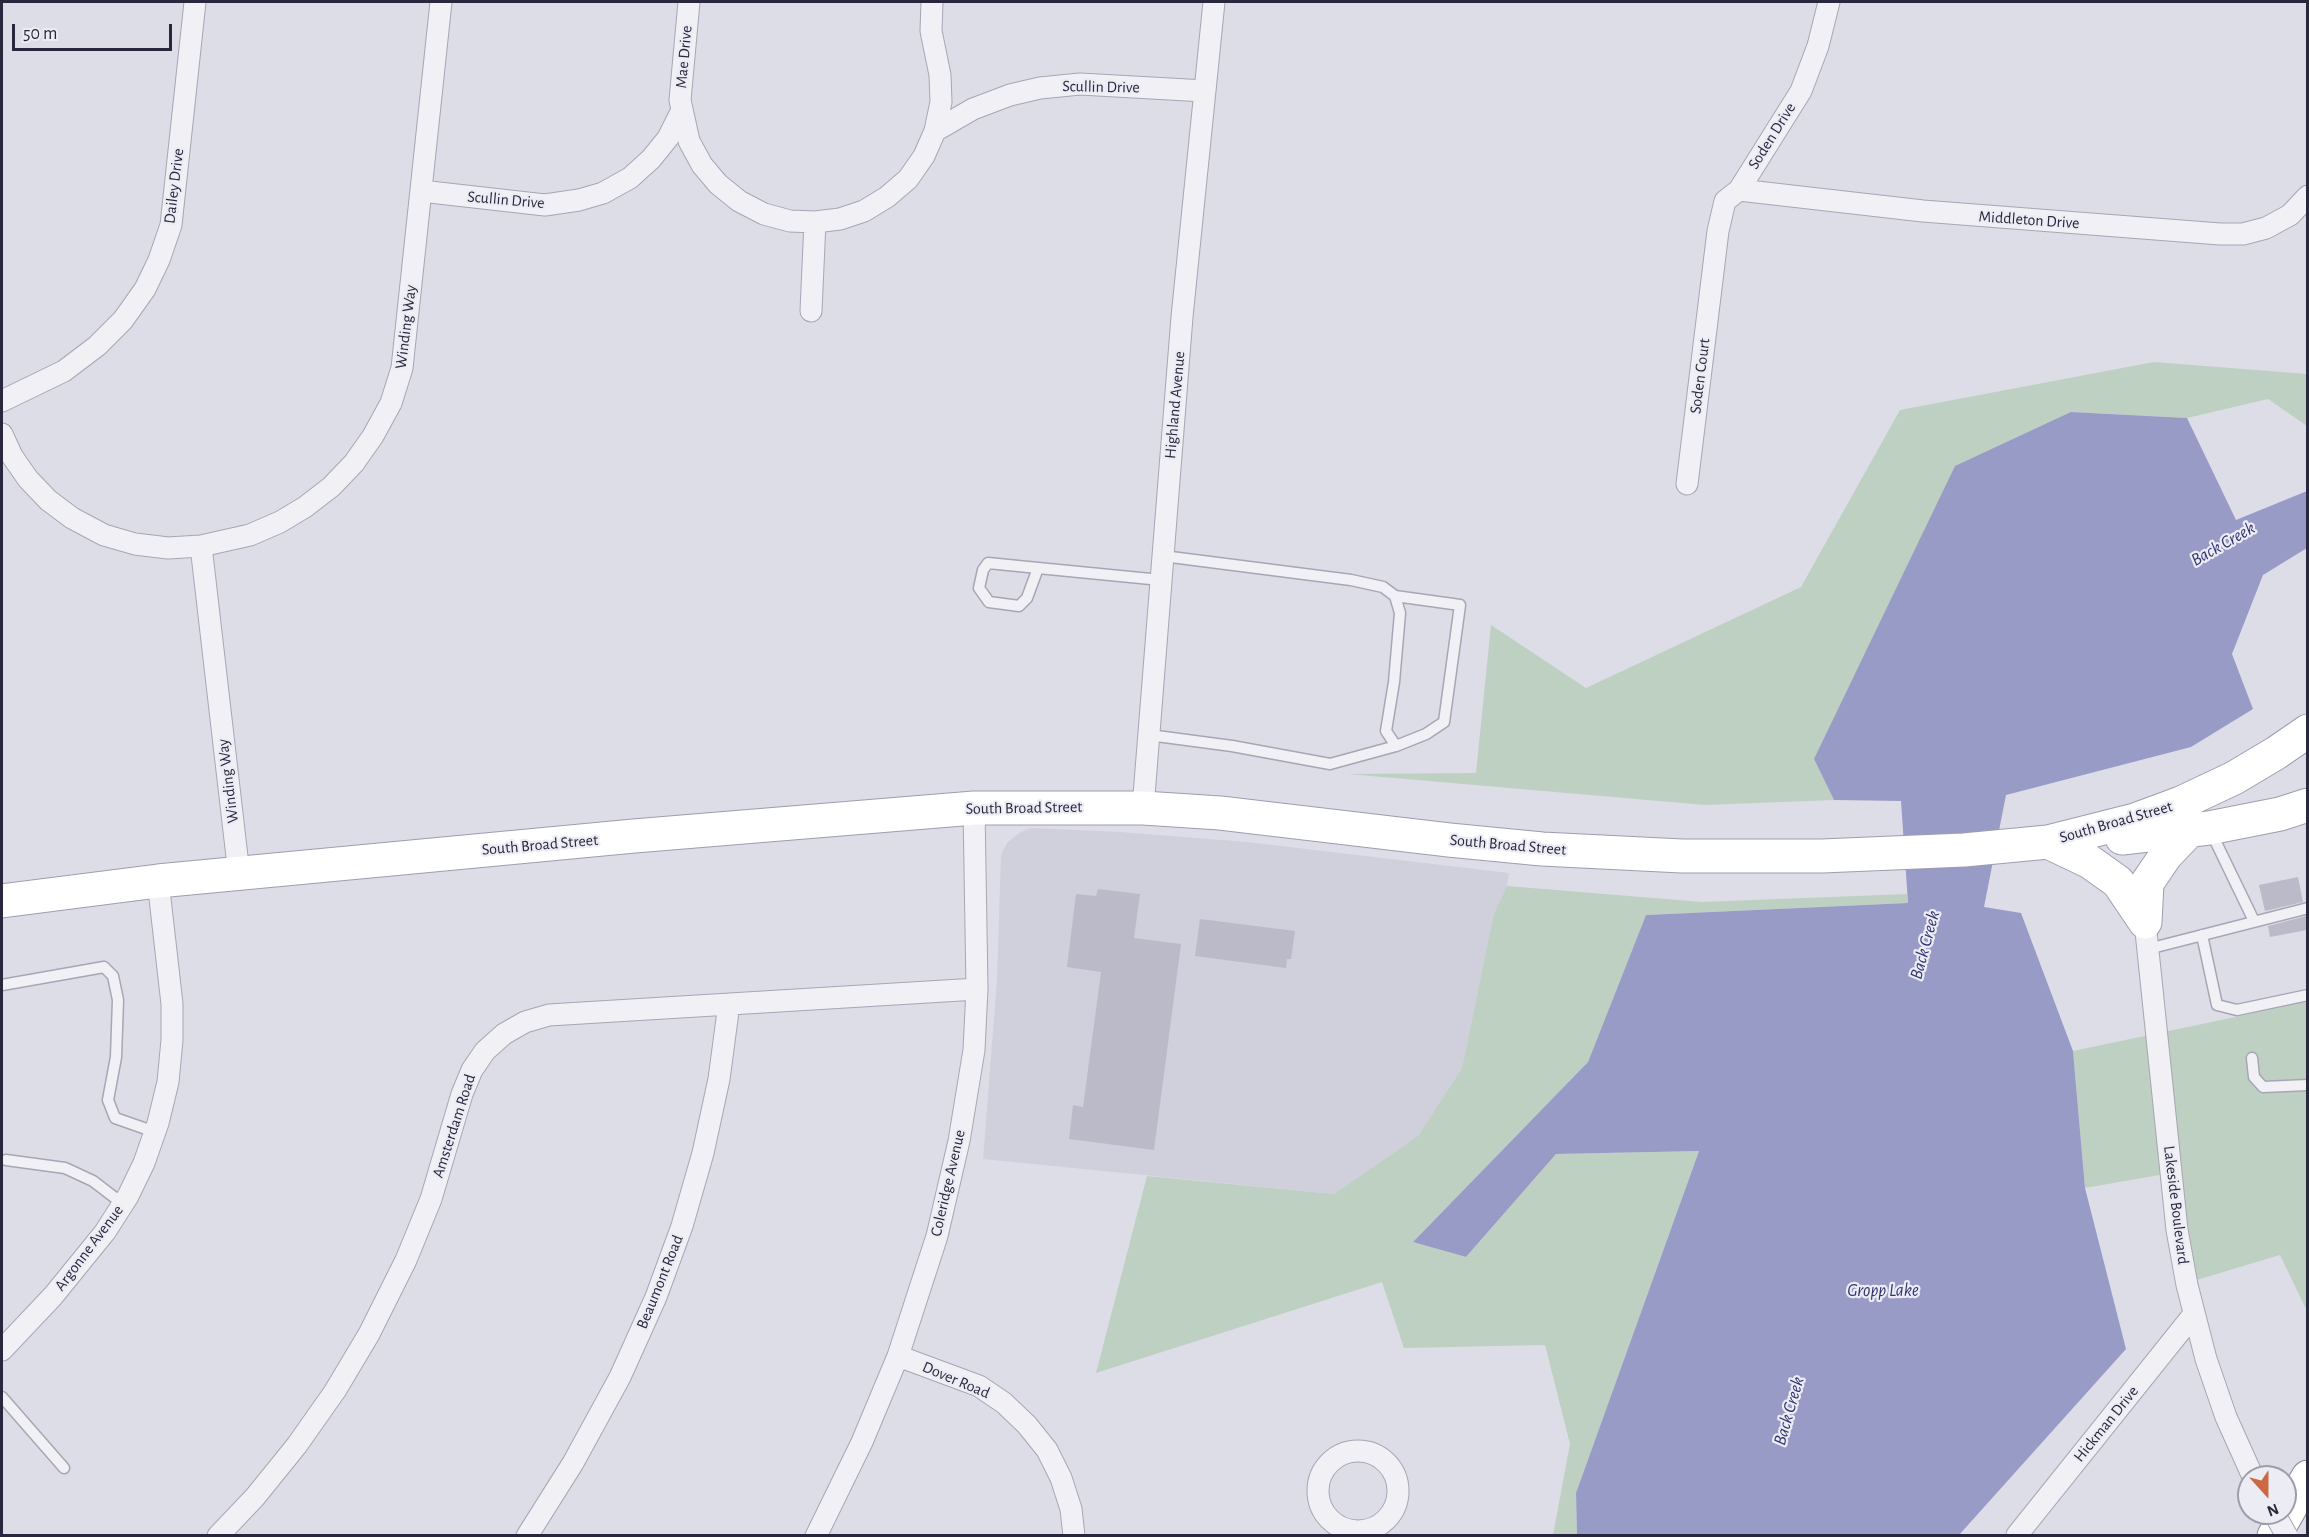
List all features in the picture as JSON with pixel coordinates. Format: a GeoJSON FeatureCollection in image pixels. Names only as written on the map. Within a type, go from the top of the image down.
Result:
{"type":"FeatureCollection","features":[{"type":"Feature","properties":{"kind":"main road","name":"South Broad Street"},"geometry":{"type":"LineString","coordinates":[[2039,843],[2135,820],[2181,803],[2234,778],[2307,731]]}},
{"type":"Feature","properties":{"kind":"main road","name":"South Broad Street"},"geometry":{"type":"LineString","coordinates":[[2,901],[158,881],[646,835],[974,808],[1143,808],[1278,818],[1449,840],[1542,849],[1682,856],[1876,854],[2138,837],[2200,829],[2298,809]]}},
{"type":"Feature","properties":{"kind":"main road"},"geometry":{"type":"LineString","coordinates":[[2146,935],[2147,883],[2166,855],[2200,829]]}},
{"type":"Feature","properties":{"kind":"main road"},"geometry":{"type":"LineString","coordinates":[[2039,843],[2090,862],[2118,882],[2146,935]]}},
{"type":"Feature","properties":{"kind":"main road"},"geometry":{"type":"LineString","coordinates":[[2274,1536],[2307,1476]]}},
{"type":"Feature","properties":{"kind":"street","name":"Dailey Drive"},"geometry":{"type":"LineString","coordinates":[[2,401],[64,371],[97,346],[123,320],[145,290],[159,260],[171,225],[195,2]]}},
{"type":"Feature","properties":{"kind":"street","name":"Winding Way"},"geometry":{"type":"LineString","coordinates":[[2,434],[12,456],[28,479],[48,500],[72,518],[104,535],[135,544],[168,548],[201,546],[250,535],[280,522],[331,487],[354,463],[374,436],[391,403],[402,368],[441,2]]}},
{"type":"Feature","properties":{"kind":"street","name":"Mae Drive"},"geometry":{"type":"LineString","coordinates":[[681,112],[680,100],[689,2]]}},
{"type":"Feature","properties":{"kind":"street"},"geometry":{"type":"LineString","coordinates":[[681,112],[689,141],[702,165],[725,190],[739,201],[764,214],[790,221],[815,222],[840,219],[856,213],[887,197],[913,171],[924,156],[935,131],[941,102],[940,75],[931,31],[932,2]]}},
{"type":"Feature","properties":{"kind":"street","name":"Highland Avenue"},"geometry":{"type":"LineString","coordinates":[[1143,808],[1182,317],[1214,2]]}},
{"type":"Feature","properties":{"kind":"street","name":"Soden Drive"},"geometry":{"type":"LineString","coordinates":[[1713,267],[1725,201],[1739,190],[1801,91],[1818,46],[1829,2]]}},
{"type":"Feature","properties":{"kind":"street","name":"Scullin Drive"},"geometry":{"type":"LineString","coordinates":[[935,131],[973,109],[1010,95],[1040,88],[1080,84],[1205,91]]}},
{"type":"Feature","properties":{"kind":"street","name":"Scullin Drive"},"geometry":{"type":"LineString","coordinates":[[421,191],[545,204],[579,200],[603,193],[630,178],[651,159],[668,138],[681,112]]}},
{"type":"Feature","properties":{"kind":"street","name":"Middleton Drive"},"geometry":{"type":"LineString","coordinates":[[1739,190],[1923,212],[2232,234],[2243,234],[2266,228],[2290,215],[2307,196]]}},
{"type":"Feature","properties":{"kind":"street"},"geometry":{"type":"LineString","coordinates":[[812,311],[815,222]]}},
{"type":"Feature","properties":{"kind":"street","name":"Soden Court"},"geometry":{"type":"LineString","coordinates":[[1687,484],[1713,267]]}},
{"type":"Feature","properties":{"kind":"street","name":"Winding Way"},"geometry":{"type":"LineString","coordinates":[[201,546],[239,874]]}},
{"type":"Feature","properties":{"kind":"street","name":"Coleridge Avenue"},"geometry":{"type":"LineString","coordinates":[[816,1536],[862,1442],[897,1356],[937,1236],[959,1141],[974,1050],[977,989],[974,808]]}},
{"type":"Feature","properties":{"kind":"street","name":"Argonne Avenue"},"geometry":{"type":"LineString","coordinates":[[2,1350],[53,1296],[105,1232],[123,1204],[144,1163],[155,1132],[168,1082],[172,1040],[172,1004],[158,881]]}},
{"type":"Feature","properties":{"kind":"street","name":"Lakeside Boulevard"},"geometry":{"type":"LineString","coordinates":[[2146,935],[2177,1230],[2194,1314],[2206,1359],[2226,1417],[2248,1465]]}},
{"type":"Feature","properties":{"kind":"street","name":"Amsterdam Road"},"geometry":{"type":"LineString","coordinates":[[218,1536],[255,1497],[297,1445],[335,1391],[369,1334],[410,1250],[431,1198],[462,1094],[472,1070],[485,1051],[504,1034],[525,1022],[549,1015],[977,989]]}},
{"type":"Feature","properties":{"kind":"street","name":"Beaumont Road"},"geometry":{"type":"LineString","coordinates":[[527,1536],[573,1463],[620,1377],[656,1297],[682,1226],[703,1153],[719,1079],[729,1004]]}},
{"type":"Feature","properties":{"kind":"street","name":"Hickman Drive"},"geometry":{"type":"LineString","coordinates":[[2017,1535],[2194,1314]]}},
{"type":"Feature","properties":{"kind":"street","name":"Dover Road"},"geometry":{"type":"LineString","coordinates":[[897,1356],[979,1386],[1004,1403],[1028,1425],[1047,1450],[1061,1478],[1071,1509],[1074,1536]]}},
{"type":"Feature","properties":{"kind":"lane"},"geometry":{"type":"LineString","coordinates":[[1149,735],[1232,746],[1330,764],[1396,746],[1425,734],[1444,722],[1460,605],[1395,596],[1383,586],[1351,580],[1163,556]]}},
{"type":"Feature","properties":{"kind":"lane"},"geometry":{"type":"LineString","coordinates":[[1038,568],[1027,598],[1019,606],[989,602],[980,588],[983,570],[988,563],[1161,580]]}},
{"type":"Feature","properties":{"kind":"lane"},"geometry":{"type":"LineString","coordinates":[[1395,596],[1400,614],[1386,731],[1396,746]]}},
{"type":"Feature","properties":{"kind":"lane"},"geometry":{"type":"LineString","coordinates":[[2200,829],[2254,921]]}},
{"type":"Feature","properties":{"kind":"lane"},"geometry":{"type":"LineString","coordinates":[[2146,935],[2202,935],[2307,908]]}},
{"type":"Feature","properties":{"kind":"lane"},"geometry":{"type":"LineString","coordinates":[[2202,935],[2217,1005],[2237,1010],[2307,995]]}},
{"type":"Feature","properties":{"kind":"lane"},"geometry":{"type":"LineString","coordinates":[[2,985],[104,967],[113,976],[118,1000],[116,1058],[108,1101],[115,1118],[155,1132]]}},
{"type":"Feature","properties":{"kind":"lane"},"geometry":{"type":"LineString","coordinates":[[2252,1058],[2254,1077],[2263,1087],[2307,1085]]}},
{"type":"Feature","properties":{"kind":"lane"},"geometry":{"type":"LineString","coordinates":[[6,1160],[65,1168],[93,1181],[123,1204]]}},
{"type":"Feature","properties":{"kind":"lane"},"geometry":{"type":"LineString","coordinates":[[2,1397],[64,1468]]}},
{"type":"Feature","properties":{"kind":"shaded area"},"geometry":{"type":"Polygon","coordinates":[[[1031,828],[1247,842],[1509,873],[1507,886],[1494,913],[1462,1068],[1418,1136],[1334,1194],[983,1159],[997,980],[1001,855],[1007,843],[1019,833],[1031,828]]]}},
{"type":"Feature","properties":{"kind":"green space"},"geometry":{"type":"Polygon","coordinates":[[[2154,362],[2307,374],[2307,426],[2268,399],[2187,418],[2071,412],[1814,759],[1834,800],[1705,805],[1348,774],[1476,773],[1491,625],[1586,688],[1801,587],[1900,410],[2154,362]]]}},
{"type":"Feature","properties":{"kind":"green space"},"geometry":{"type":"Polygon","coordinates":[[[1507,886],[1702,902],[1907,894],[1908,903],[1646,915],[1588,1062],[1413,1242],[1466,1257],[1556,1154],[1699,1151],[1576,1493],[1577,1535],[1553,1535],[1570,1444],[1545,1345],[1404,1348],[1382,1282],[1096,1373],[1147,1176],[1334,1194],[1418,1136],[1462,1068],[1494,913],[1507,886]]]}},
{"type":"Feature","properties":{"kind":"green space"},"geometry":{"type":"Polygon","coordinates":[[[2307,1002],[2307,1311],[2280,1255],[2180,1285],[2165,1174],[2085,1188],[2073,1051],[2307,1002]]]}},
{"type":"Feature","properties":{"kind":"water","name":"Gropp Lake"},"geometry":{"type":"Polygon","coordinates":[[[2071,412],[2187,418],[2236,520],[2307,491],[2307,548],[2263,575],[2232,654],[2253,709],[2191,747],[2006,795],[1984,907],[2021,913],[2073,1051],[2085,1188],[2126,1349],[1959,1535],[1577,1535],[1576,1493],[1699,1151],[1556,1154],[1466,1257],[1413,1242],[1588,1062],[1646,915],[1908,903],[1901,801],[1834,800],[1814,759],[1955,466],[2071,412]]]}},
{"type":"Feature","properties":{"kind":"building"},"geometry":{"type":"Polygon","coordinates":[[[2298,877],[2303,902],[2265,911],[2259,885],[2298,877]]]}},
{"type":"Feature","properties":{"kind":"building"},"geometry":{"type":"Polygon","coordinates":[[[1098,889],[1140,894],[1134,938],[1181,944],[1154,1150],[1069,1139],[1073,1105],[1083,1107],[1101,972],[1067,967],[1076,894],[1096,896],[1098,889]]]}},
{"type":"Feature","properties":{"kind":"building"},"geometry":{"type":"Polygon","coordinates":[[[2306,916],[2307,930],[2270,937],[2268,926],[2306,916]]]}},
{"type":"Feature","properties":{"kind":"building"},"geometry":{"type":"Polygon","coordinates":[[[1200,919],[1295,931],[1291,959],[1287,959],[1286,968],[1195,956],[1200,919]]]}},
{"type":"Feature","properties":{"kind":"water label","name":"Back Creek"},"geometry":{"type":"Point","coordinates":[2223,544]}},
{"type":"Feature","properties":{"kind":"water label","name":"Back Creek"},"geometry":{"type":"Point","coordinates":[1925,945]}},
{"type":"Feature","properties":{"kind":"water label","name":"Back Creek"},"geometry":{"type":"Point","coordinates":[1789,1411]}}]}
